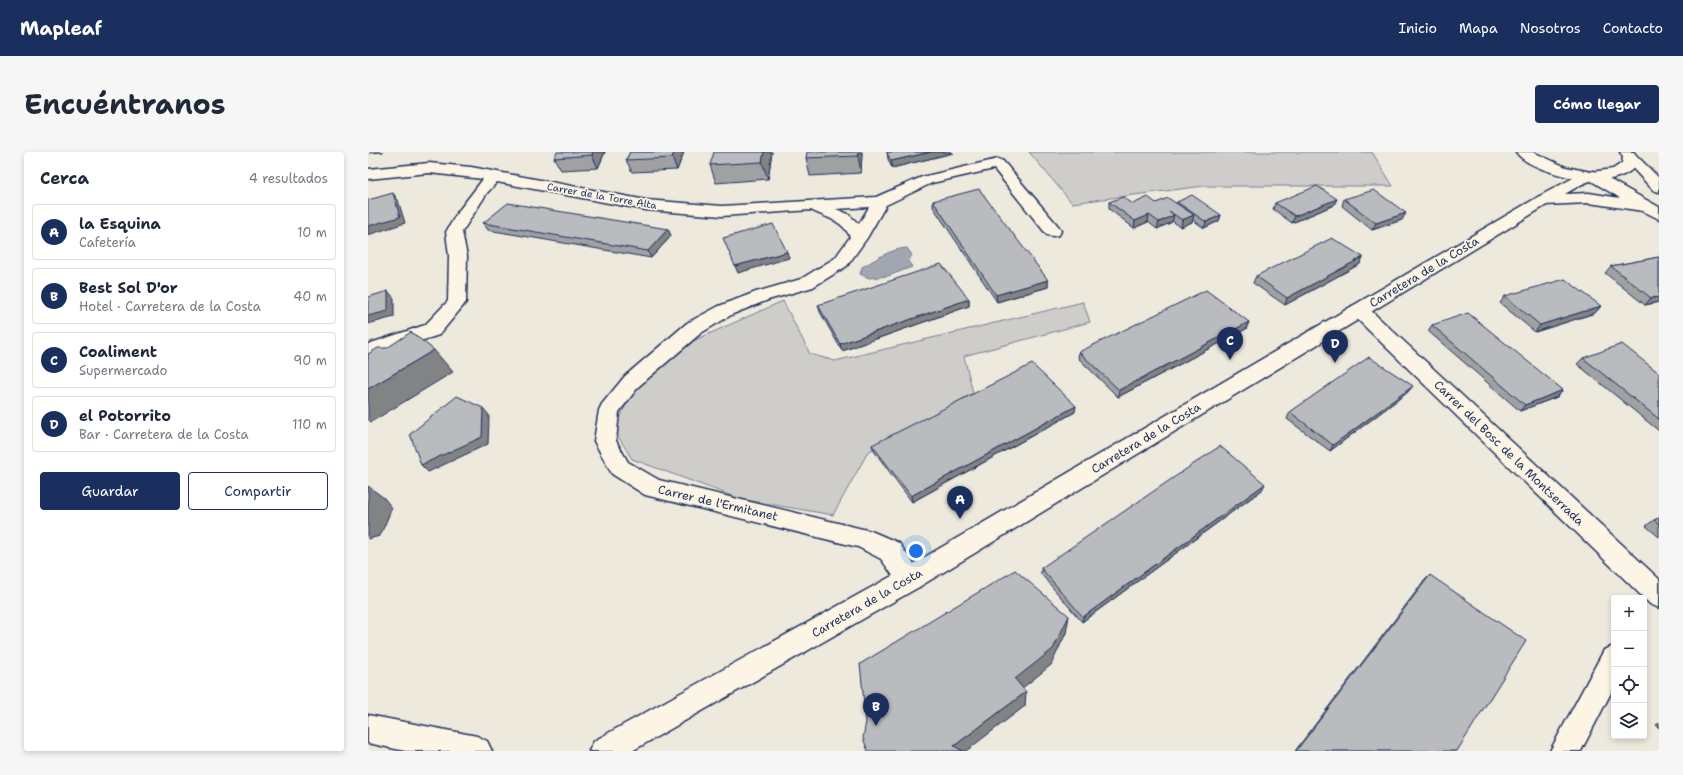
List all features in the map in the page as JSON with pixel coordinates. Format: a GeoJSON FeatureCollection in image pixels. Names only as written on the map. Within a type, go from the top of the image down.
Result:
{"type":"FeatureCollection","features":[{"type":"Feature","properties":{"kind":"street"},"geometry":{"type":"LineString","coordinates":[[1527,155],[1542,187],[1590,176],[1610,175],[1622,171],[1629,165],[1628,154]]}},
{"type":"Feature","properties":{"kind":"street"},"geometry":{"type":"LineString","coordinates":[[1628,154],[1659,187]]}},
{"type":"Feature","properties":{"kind":"street"},"geometry":{"type":"LineString","coordinates":[[1527,155],[1555,169],[1590,176],[1652,211]]}},
{"type":"Feature","properties":{"kind":"street","name":"Carrer de la Torre Alta"},"geometry":{"type":"LineString","coordinates":[[368,174],[429,168],[471,172],[646,205],[722,211],[879,202],[927,180],[998,164],[1053,231]]}},
{"type":"Feature","properties":{"kind":"street"},"geometry":{"type":"LineString","coordinates":[[368,351],[432,330],[457,302],[458,256],[454,232],[481,190],[494,176]]}},
{"type":"Feature","properties":{"kind":"street","name":"Carretera de la Costa"},"geometry":{"type":"LineString","coordinates":[[604,751],[910,579],[1359,310],[1542,187],[1652,211]]}},
{"type":"Feature","properties":{"kind":"street","name":"Carrer de l'Ermitanet"},"geometry":{"type":"LineString","coordinates":[[879,202],[859,238],[841,262],[807,282],[762,296],[726,310],[694,328],[632,381],[609,410],[605,441],[620,468],[653,488],[862,538],[890,551],[910,579]]}},
{"type":"Feature","properties":{"kind":"street"},"geometry":{"type":"LineString","coordinates":[[811,205],[831,211],[847,220],[856,230],[859,238]]}},
{"type":"Feature","properties":{"kind":"street","name":"Carrer del Bosc de la Montserrada"},"geometry":{"type":"LineString","coordinates":[[1359,310],[1651,596]]}},
{"type":"Feature","properties":{"kind":"street"},"geometry":{"type":"LineString","coordinates":[[1565,751],[1611,665]]}},
{"type":"Feature","properties":{"kind":"street"},"geometry":{"type":"LineString","coordinates":[[368,728],[477,751]]}},
{"type":"Feature","properties":{"kind":"shaded area"},"geometry":{"type":"Polygon","coordinates":[[[1029,152],[1372,152],[1393,186],[1204,186],[1072,203],[1029,152]]]}},
{"type":"Feature","properties":{"kind":"shaded area"},"geometry":{"type":"Polygon","coordinates":[[[907,248],[912,255],[908,261],[912,267],[888,276],[869,278],[860,274],[862,267],[878,258],[889,252],[907,248]]]}},
{"type":"Feature","properties":{"kind":"shaded area"},"geometry":{"type":"Polygon","coordinates":[[[783,301],[810,354],[835,361],[1083,302],[1090,322],[964,356],[973,393],[868,452],[833,515],[740,499],[632,459],[613,428],[637,386],[695,340],[783,301]]]}},
{"type":"Feature","properties":{"kind":"building"},"geometry":{"type":"Polygon","coordinates":[[[557,152],[593,152],[592,155],[554,158],[557,152]]]}},
{"type":"Feature","properties":{"kind":"building"},"geometry":{"type":"Polygon","coordinates":[[[630,152],[674,152],[672,158],[626,160],[630,152]]]}},
{"type":"Feature","properties":{"kind":"building"},"geometry":{"type":"Polygon","coordinates":[[[714,152],[764,152],[762,162],[710,165],[714,152]]]}},
{"type":"Feature","properties":{"kind":"building"},"geometry":{"type":"Polygon","coordinates":[[[807,152],[858,152],[858,156],[806,158],[807,152]]]}},
{"type":"Feature","properties":{"kind":"building"},"geometry":{"type":"Polygon","coordinates":[[[887,152],[931,152],[891,161],[887,152]]]}},
{"type":"Feature","properties":{"kind":"building"},"geometry":{"type":"Polygon","coordinates":[[[1317,186],[1337,199],[1295,216],[1275,203],[1317,186]]]}},
{"type":"Feature","properties":{"kind":"building"},"geometry":{"type":"Polygon","coordinates":[[[979,189],[1048,280],[996,295],[933,201],[979,189]]]}},
{"type":"Feature","properties":{"kind":"building"},"geometry":{"type":"Polygon","coordinates":[[[1374,190],[1406,213],[1376,223],[1344,199],[1374,190]]]}},
{"type":"Feature","properties":{"kind":"building"},"geometry":{"type":"Polygon","coordinates":[[[393,193],[400,217],[368,226],[368,200],[393,193]]]}},
{"type":"Feature","properties":{"kind":"building"},"geometry":{"type":"Polygon","coordinates":[[[1192,195],[1221,215],[1206,222],[1177,202],[1192,195]]]}},
{"type":"Feature","properties":{"kind":"building"},"geometry":{"type":"Polygon","coordinates":[[[1123,197],[1133,204],[1148,197],[1156,203],[1168,198],[1194,215],[1182,220],[1169,211],[1174,215],[1159,222],[1149,215],[1135,221],[1109,202],[1123,197]]]}},
{"type":"Feature","properties":{"kind":"building"},"geometry":{"type":"Polygon","coordinates":[[[508,203],[668,229],[648,251],[483,223],[508,203]]]}},
{"type":"Feature","properties":{"kind":"building"},"geometry":{"type":"Polygon","coordinates":[[[773,224],[787,252],[735,266],[723,238],[773,224]]]}},
{"type":"Feature","properties":{"kind":"building"},"geometry":{"type":"Polygon","coordinates":[[[1332,238],[1363,257],[1287,298],[1256,276],[1332,238]]]}},
{"type":"Feature","properties":{"kind":"building"},"geometry":{"type":"Polygon","coordinates":[[[1659,257],[1659,297],[1651,298],[1611,266],[1659,257]]]}},
{"type":"Feature","properties":{"kind":"building"},"geometry":{"type":"Polygon","coordinates":[[[941,264],[969,299],[840,344],[818,305],[941,264]]]}},
{"type":"Feature","properties":{"kind":"building"},"geometry":{"type":"Polygon","coordinates":[[[1565,279],[1601,306],[1540,325],[1505,296],[1565,279]]]}},
{"type":"Feature","properties":{"kind":"building"},"geometry":{"type":"Polygon","coordinates":[[[1206,290],[1249,322],[1119,390],[1079,352],[1206,290]]]}},
{"type":"Feature","properties":{"kind":"building"},"geometry":{"type":"Polygon","coordinates":[[[388,291],[388,311],[368,316],[368,297],[388,291]]]}},
{"type":"Feature","properties":{"kind":"building"},"geometry":{"type":"Polygon","coordinates":[[[1468,313],[1563,390],[1525,405],[1432,325],[1468,313]]]}},
{"type":"Feature","properties":{"kind":"building"},"geometry":{"type":"Polygon","coordinates":[[[411,332],[434,350],[368,389],[368,354],[378,348],[387,348],[411,332]]]}},
{"type":"Feature","properties":{"kind":"building"},"geometry":{"type":"Polygon","coordinates":[[[1622,344],[1659,373],[1659,419],[1583,358],[1622,344]]]}},
{"type":"Feature","properties":{"kind":"building"},"geometry":{"type":"Polygon","coordinates":[[[1369,357],[1413,386],[1333,445],[1290,412],[1369,357]]]}},
{"type":"Feature","properties":{"kind":"building"},"geometry":{"type":"Polygon","coordinates":[[[1032,364],[1076,406],[911,496],[872,445],[1032,364]]]}},
{"type":"Feature","properties":{"kind":"building"},"geometry":{"type":"Polygon","coordinates":[[[457,396],[483,408],[482,437],[421,465],[410,434],[457,396]]]}},
{"type":"Feature","properties":{"kind":"building"},"geometry":{"type":"Polygon","coordinates":[[[1220,446],[1265,484],[1083,617],[1041,568],[1220,446]]]}},
{"type":"Feature","properties":{"kind":"building"},"geometry":{"type":"Polygon","coordinates":[[[1659,518],[1659,524],[1654,520],[1659,518]]]}},
{"type":"Feature","properties":{"kind":"building"},"geometry":{"type":"Polygon","coordinates":[[[1015,570],[1069,616],[1053,649],[1015,679],[1026,692],[954,746],[963,751],[868,751],[863,738],[866,722],[860,664],[1015,570]]]}},
{"type":"Feature","properties":{"kind":"building"},"geometry":{"type":"Polygon","coordinates":[[[1430,575],[1526,641],[1457,751],[1296,751],[1430,575]]]}},
{"type":"Feature","properties":{"kind":"place","name":"Coaliment"},"geometry":{"type":"Point","coordinates":[1230,360]}},
{"type":"Feature","properties":{"kind":"place","name":"el Potorrito"},"geometry":{"type":"Point","coordinates":[1335,363]}},
{"type":"Feature","properties":{"kind":"place","name":"la Esquina"},"geometry":{"type":"Point","coordinates":[960,519]}},
{"type":"Feature","properties":{"kind":"place","name":"Best Sol D'or"},"geometry":{"type":"Point","coordinates":[876,726]}}]}
